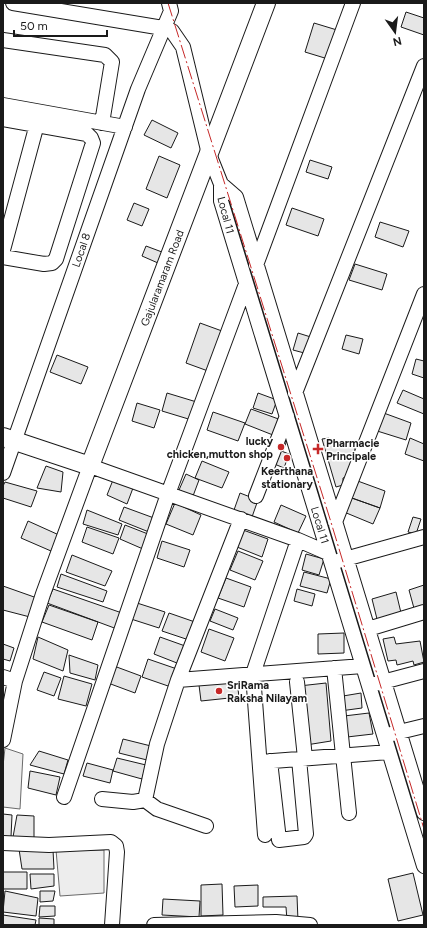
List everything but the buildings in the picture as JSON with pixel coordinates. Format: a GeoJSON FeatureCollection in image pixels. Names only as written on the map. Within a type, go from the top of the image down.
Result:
{"type":"FeatureCollection","features":[{"type":"Feature","properties":{"kind":"main road","name":"Gajularamaram Road"},"geometry":{"type":"LineString","coordinates":[[90,466],[210,154],[266,3]]}},
{"type":"Feature","properties":{"kind":"main road"},"geometry":{"type":"LineString","coordinates":[[8,439],[90,466]]}},
{"type":"Feature","properties":{"kind":"street","name":"Local 11"},"geometry":{"type":"LineString","coordinates":[[13,3],[163,28],[172,31],[182,47],[210,154],[221,184],[221,201],[424,866]]}},
{"type":"Feature","properties":{"kind":"street"},"geometry":{"type":"LineString","coordinates":[[256,264],[353,3]]}},
{"type":"Feature","properties":{"kind":"street","name":"Local 8"},"geometry":{"type":"LineString","coordinates":[[3,473],[8,439],[172,6]]}},
{"type":"Feature","properties":{"kind":"street"},"geometry":{"type":"LineString","coordinates":[[3,40],[105,55],[112,62],[102,123]]}},
{"type":"Feature","properties":{"kind":"street"},"geometry":{"type":"LineString","coordinates":[[295,393],[419,92],[424,66]]}},
{"type":"Feature","properties":{"kind":"street"},"geometry":{"type":"LineString","coordinates":[[3,105],[125,127]]}},
{"type":"Feature","properties":{"kind":"street"},"geometry":{"type":"LineString","coordinates":[[3,119],[87,134],[93,143],[56,259],[52,263],[44,264],[3,257]]}},
{"type":"Feature","properties":{"kind":"street"},"geometry":{"type":"LineString","coordinates":[[3,250],[37,124]]}},
{"type":"Feature","properties":{"kind":"street","name":"Local 11"},"geometry":{"type":"LineString","coordinates":[[221,184],[236,197],[308,437],[423,809]]}},
{"type":"Feature","properties":{"kind":"street"},"geometry":{"type":"LineString","coordinates":[[64,797],[168,494],[246,284]]}},
{"type":"Feature","properties":{"kind":"street"},"geometry":{"type":"LineString","coordinates":[[335,522],[424,294]]}},
{"type":"Feature","properties":{"kind":"street"},"geometry":{"type":"LineString","coordinates":[[253,309],[268,304]]}},
{"type":"Feature","properties":{"kind":"street"},"geometry":{"type":"LineString","coordinates":[[256,496],[287,416]]}},
{"type":"Feature","properties":{"kind":"street"},"geometry":{"type":"LineString","coordinates":[[294,442],[308,437]]}},
{"type":"Feature","properties":{"kind":"street"},"geometry":{"type":"LineString","coordinates":[[3,740],[9,679],[43,594],[90,466],[298,540],[330,558],[346,559],[423,535]]}},
{"type":"Feature","properties":{"kind":"street"},"geometry":{"type":"LineString","coordinates":[[145,800],[157,744],[178,680],[241,519]]}},
{"type":"Feature","properties":{"kind":"street"},"geometry":{"type":"LineString","coordinates":[[297,682],[306,834],[304,838],[279,840],[264,762],[253,674],[298,540]]}},
{"type":"Feature","properties":{"kind":"street"},"geometry":{"type":"LineString","coordinates":[[368,628],[424,612]]}},
{"type":"Feature","properties":{"kind":"street"},"geometry":{"type":"LineString","coordinates":[[178,680],[253,674],[331,674],[363,666]]}},
{"type":"Feature","properties":{"kind":"street"},"geometry":{"type":"LineString","coordinates":[[369,686],[424,671]]}},
{"type":"Feature","properties":{"kind":"street"},"geometry":{"type":"LineString","coordinates":[[331,674],[339,756],[349,813]]}},
{"type":"Feature","properties":{"kind":"street"},"geometry":{"type":"LineString","coordinates":[[384,736],[424,726]]}},
{"type":"Feature","properties":{"kind":"street"},"geometry":{"type":"LineString","coordinates":[[264,762],[389,752]]}},
{"type":"Feature","properties":{"kind":"street"},"geometry":{"type":"LineString","coordinates":[[264,762],[265,835]]}},
{"type":"Feature","properties":{"kind":"street"},"geometry":{"type":"LineString","coordinates":[[102,799],[133,802],[145,800],[156,809],[206,826]]}},
{"type":"Feature","properties":{"kind":"street"},"geometry":{"type":"LineString","coordinates":[[407,809],[423,809]]}},
{"type":"Feature","properties":{"kind":"street"},"geometry":{"type":"LineString","coordinates":[[3,843],[49,845],[111,842],[116,846],[117,852],[112,925]]}},
{"type":"Feature","properties":{"kind":"street"},"geometry":{"type":"LineString","coordinates":[[154,925],[276,922],[310,925]]}},
{"type":"Feature","properties":{"kind":"shaded area"},"geometry":{"type":"Polygon","coordinates":[[[5,748],[23,754],[20,809],[3,807],[3,766],[5,748]]]}},
{"type":"Feature","properties":{"kind":"shaded area"},"geometry":{"type":"Polygon","coordinates":[[[56,850],[104,850],[104,893],[60,896],[56,850]]]}},
{"type":"Feature","properties":{"kind":"power"},"geometry":{"type":"LineString","coordinates":[[168,3],[330,519],[424,829]]}},
{"type":"Feature","properties":{"kind":"place","name":"lucky chicken,mutton shop"},"geometry":{"type":"Point","coordinates":[281,447]}},
{"type":"Feature","properties":{"kind":"place","name":"Pharmacie Principale"},"geometry":{"type":"Point","coordinates":[318,449]}},
{"type":"Feature","properties":{"kind":"place","name":"Keerthana stationary"},"geometry":{"type":"Point","coordinates":[287,458]}},
{"type":"Feature","properties":{"kind":"place","name":"SriRama Raksha Nilayam"},"geometry":{"type":"Point","coordinates":[219,691]}}]}
